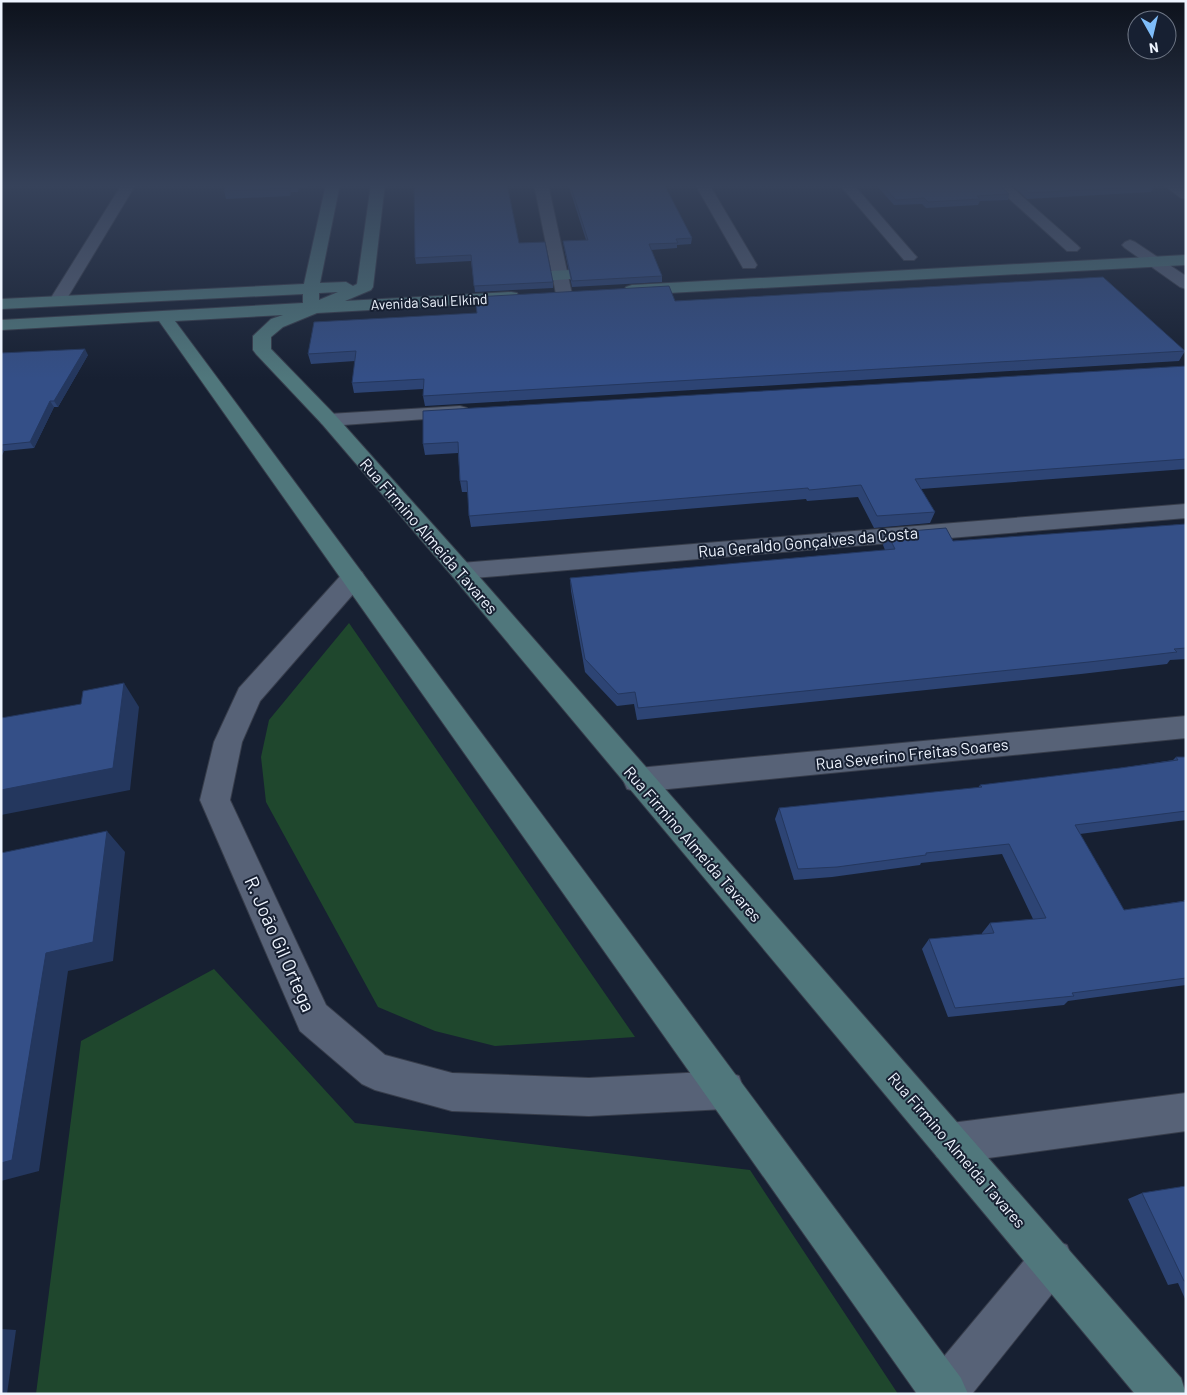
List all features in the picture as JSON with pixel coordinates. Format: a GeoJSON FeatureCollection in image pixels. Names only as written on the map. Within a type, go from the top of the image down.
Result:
{"type":"FeatureCollection","features":[{"type":"Feature","properties":{"kind":"main road"},"geometry":{"type":"LineString","coordinates":[[311,299],[321,249]]}},
{"type":"Feature","properties":{"kind":"main road"},"geometry":{"type":"LineString","coordinates":[[365,286],[370,249]]}},
{"type":"Feature","properties":{"kind":"main road"},"geometry":{"type":"LineString","coordinates":[[889,258],[928,256]]}},
{"type":"Feature","properties":{"kind":"main road"},"geometry":{"type":"LineString","coordinates":[[613,291],[1186,260]]}},
{"type":"Feature","properties":{"kind":"main road"},"geometry":{"type":"LineString","coordinates":[[729,266],[769,264]]}},
{"type":"Feature","properties":{"kind":"main road","name":"Avenida Saul Elkind"},"geometry":{"type":"LineString","coordinates":[[502,279],[620,272]]}},
{"type":"Feature","properties":{"kind":"main road","name":"Avenida Saul Elkind"},"geometry":{"type":"LineString","coordinates":[[1,325],[164,316],[311,299],[365,286],[385,285]]}},
{"type":"Feature","properties":{"kind":"main road"},"geometry":{"type":"LineString","coordinates":[[544,295],[584,293]]}},
{"type":"Feature","properties":{"kind":"main road","name":"Avenida Saul Elkind"},"geometry":{"type":"LineString","coordinates":[[1,304],[57,301],[525,296]]}},
{"type":"Feature","properties":{"kind":"main road","name":"Rua Firmino Almeida Tavares"},"geometry":{"type":"LineString","coordinates":[[311,299],[262,336],[262,350],[329,420],[461,572],[1165,1394]]}},
{"type":"Feature","properties":{"kind":"main road"},"geometry":{"type":"LineString","coordinates":[[164,316],[943,1393]]}},
{"type":"Feature","properties":{"kind":"street"},"geometry":{"type":"LineString","coordinates":[[57,301],[89,249]]}},
{"type":"Feature","properties":{"kind":"street"},"geometry":{"type":"LineString","coordinates":[[555,249],[564,294]]}},
{"type":"Feature","properties":{"kind":"street"},"geometry":{"type":"LineString","coordinates":[[739,249],[749,266]]}},
{"type":"Feature","properties":{"kind":"street"},"geometry":{"type":"LineString","coordinates":[[901,249],[908,257]]}},
{"type":"Feature","properties":{"kind":"street"},"geometry":{"type":"LineString","coordinates":[[1138,249],[1186,284]]}},
{"type":"Feature","properties":{"kind":"street"},"geometry":{"type":"LineString","coordinates":[[329,420],[478,411]]}},
{"type":"Feature","properties":{"kind":"street","name":"Rua Geraldo Gonçalves da Costa"},"geometry":{"type":"LineString","coordinates":[[461,572],[1186,511]]}},
{"type":"Feature","properties":{"kind":"street","name":"R. João Gil Ortega"},"geometry":{"type":"LineString","coordinates":[[353,578],[249,695],[228,742],[215,800],[313,1018],[374,1071],[452,1092],[589,1097],[725,1090]]}},
{"type":"Feature","properties":{"kind":"street","name":"Rua Severino Freitas Soares"},"geometry":{"type":"LineString","coordinates":[[638,780],[1186,727]]}},
{"type":"Feature","properties":{"kind":"street"},"geometry":{"type":"LineString","coordinates":[[951,1143],[1186,1112]]}},
{"type":"Feature","properties":{"kind":"street"},"geometry":{"type":"LineString","coordinates":[[943,1393],[1052,1260]]}},
{"type":"Feature","properties":{"kind":"green space"},"geometry":{"type":"Polygon","coordinates":[[[349,623],[635,1037],[495,1046],[435,1031],[378,1007],[266,802],[261,757],[269,720],[349,623]]]}},
{"type":"Feature","properties":{"kind":"green space"},"geometry":{"type":"Polygon","coordinates":[[[214,969],[355,1123],[750,1170],[898,1394],[36,1394],[81,1041],[214,969]]]}},
{"type":"Feature","properties":{"kind":"building"},"geometry":{"type":"Polygon","coordinates":[[[415,249],[546,249],[553,282],[474,286],[471,255],[415,258],[415,249]]]}},
{"type":"Feature","properties":{"kind":"building"},"geometry":{"type":"Polygon","coordinates":[[[565,249],[651,249],[662,276],[572,281],[565,249]]]}},
{"type":"Feature","properties":{"kind":"building"},"geometry":{"type":"Polygon","coordinates":[[[1103,277],[1185,351],[423,396],[424,379],[352,383],[356,351],[308,354],[314,322],[477,313],[475,297],[669,286],[675,301],[1103,277]]]}},
{"type":"Feature","properties":{"kind":"building"},"geometry":{"type":"Polygon","coordinates":[[[85,349],[54,401],[50,401],[30,442],[1,445],[1,353],[85,349]]]}},
{"type":"Feature","properties":{"kind":"building"},"geometry":{"type":"Polygon","coordinates":[[[1186,366],[1186,459],[915,479],[935,512],[877,516],[861,485],[469,516],[467,481],[460,481],[458,442],[423,444],[423,411],[1186,366]]]}},
{"type":"Feature","properties":{"kind":"building"},"geometry":{"type":"Polygon","coordinates":[[[1186,524],[1186,648],[1174,649],[1177,652],[638,708],[635,692],[618,694],[585,659],[570,578],[895,549],[887,533],[946,528],[953,541],[1186,524]]]}},
{"type":"Feature","properties":{"kind":"building"},"geometry":{"type":"Polygon","coordinates":[[[124,683],[113,768],[1,790],[1,718],[81,704],[83,691],[124,683]]]}},
{"type":"Feature","properties":{"kind":"building"},"geometry":{"type":"Polygon","coordinates":[[[1176,757],[1186,757],[1186,811],[1075,825],[1124,910],[1186,901],[1186,978],[1072,993],[1074,996],[955,1008],[929,939],[994,933],[990,923],[1046,918],[1009,844],[926,853],[926,855],[837,867],[798,869],[779,808],[982,787],[980,785],[1178,760],[1176,757]]]}},
{"type":"Feature","properties":{"kind":"building"},"geometry":{"type":"Polygon","coordinates":[[[107,831],[93,942],[46,953],[12,1160],[1,1163],[1,853],[107,831]]]}},
{"type":"Feature","properties":{"kind":"building"},"geometry":{"type":"Polygon","coordinates":[[[1186,1186],[1186,1281],[1184,1281],[1142,1193],[1186,1186]]]}}]}
